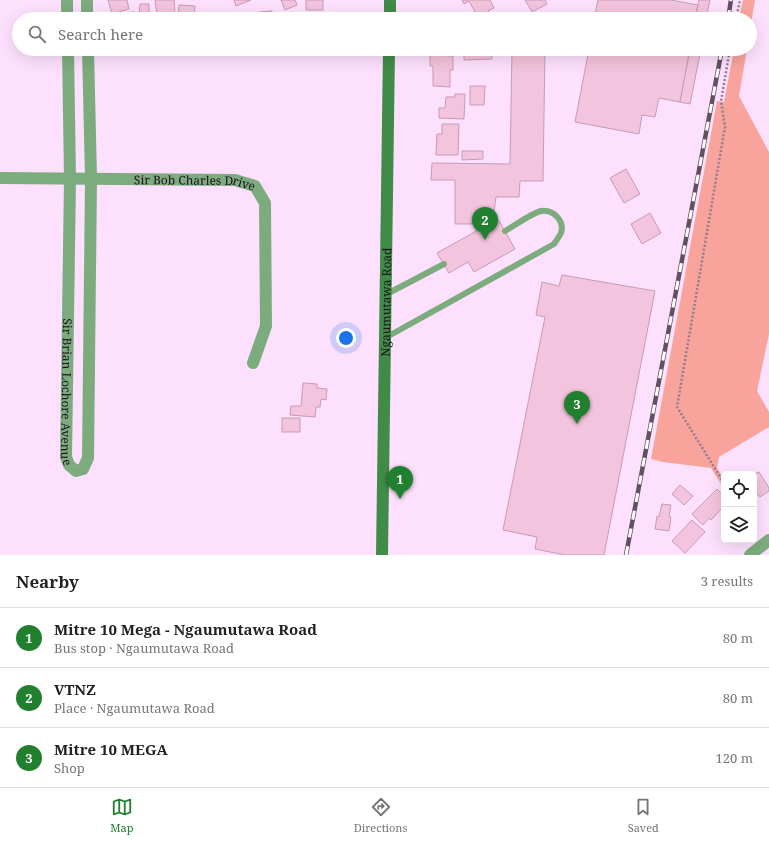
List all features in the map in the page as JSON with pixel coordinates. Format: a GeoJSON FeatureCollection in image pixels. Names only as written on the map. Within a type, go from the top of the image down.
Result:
{"type":"FeatureCollection","features":[{"type":"Feature","properties":{"kind":"main road"},"geometry":{"type":"LineString","coordinates":[[390,0],[390,12]]}},
{"type":"Feature","properties":{"kind":"main road","name":"Ngaumutawa Road"},"geometry":{"type":"LineString","coordinates":[[382,555],[389,56]]}},
{"type":"Feature","properties":{"kind":"street"},"geometry":{"type":"LineString","coordinates":[[67,0],[67,12]]}},
{"type":"Feature","properties":{"kind":"street"},"geometry":{"type":"LineString","coordinates":[[87,0],[87,12]]}},
{"type":"Feature","properties":{"kind":"street","name":"Sir Brian Lochore Avenue"},"geometry":{"type":"LineString","coordinates":[[68,56],[70,179],[66,457],[69,465],[76,471],[83,468],[88,458],[91,179],[88,56]]}},
{"type":"Feature","properties":{"kind":"street","name":"Sir Bob Charles Drive"},"geometry":{"type":"LineString","coordinates":[[0,178],[235,180],[255,186],[265,203],[266,326],[253,363]]}},
{"type":"Feature","properties":{"kind":"street"},"geometry":{"type":"LineString","coordinates":[[750,555],[769,540]]}},
{"type":"Feature","properties":{"kind":"lane"},"geometry":{"type":"LineString","coordinates":[[385,338],[554,244],[561,233],[560,220],[553,213],[540,212],[505,231]]}},
{"type":"Feature","properties":{"kind":"lane"},"geometry":{"type":"LineString","coordinates":[[385,295],[444,264]]}},
{"type":"Feature","properties":{"kind":"path"},"geometry":{"type":"LineString","coordinates":[[737,12],[740,0]]}},
{"type":"Feature","properties":{"kind":"path"},"geometry":{"type":"LineString","coordinates":[[721,478],[677,407],[725,127],[720,101],[729,56]]}},
{"type":"Feature","properties":{"kind":"shaded area"},"geometry":{"type":"Polygon","coordinates":[[[743,0],[755,0],[753,12],[740,12],[743,0]]]}},
{"type":"Feature","properties":{"kind":"shaded area"},"geometry":{"type":"Polygon","coordinates":[[[733,56],[746,56],[739,96],[769,152],[769,334],[757,391],[769,412],[769,427],[719,457],[717,468],[721,474],[721,484],[711,468],[651,459],[717,101],[724,102],[733,56]]]}},
{"type":"Feature","properties":{"kind":"building"},"geometry":{"type":"Polygon","coordinates":[[[108,0],[127,0],[129,9],[119,12],[111,12],[108,0]]]}},
{"type":"Feature","properties":{"kind":"building"},"geometry":{"type":"Polygon","coordinates":[[[155,0],[174,0],[175,12],[157,12],[155,0]]]}},
{"type":"Feature","properties":{"kind":"building"},"geometry":{"type":"Polygon","coordinates":[[[234,0],[251,0],[236,6],[234,0]]]}},
{"type":"Feature","properties":{"kind":"building"},"geometry":{"type":"Polygon","coordinates":[[[281,0],[295,0],[297,5],[285,10],[281,0]]]}},
{"type":"Feature","properties":{"kind":"building"},"geometry":{"type":"Polygon","coordinates":[[[306,0],[323,0],[323,10],[306,10],[306,0]]]}},
{"type":"Feature","properties":{"kind":"building"},"geometry":{"type":"Polygon","coordinates":[[[462,0],[490,0],[494,8],[488,12],[475,12],[469,1],[464,4],[462,0]]]}},
{"type":"Feature","properties":{"kind":"building"},"geometry":{"type":"Polygon","coordinates":[[[525,0],[545,0],[547,4],[532,12],[525,0]]]}},
{"type":"Feature","properties":{"kind":"building"},"geometry":{"type":"Polygon","coordinates":[[[598,0],[671,0],[698,5],[696,12],[595,12],[598,0]]]}},
{"type":"Feature","properties":{"kind":"building"},"geometry":{"type":"Polygon","coordinates":[[[699,0],[710,0],[707,12],[696,12],[699,0]]]}},
{"type":"Feature","properties":{"kind":"building"},"geometry":{"type":"Polygon","coordinates":[[[140,4],[149,4],[149,12],[139,12],[140,4]]]}},
{"type":"Feature","properties":{"kind":"building"},"geometry":{"type":"Polygon","coordinates":[[[179,5],[195,6],[195,12],[178,12],[179,5]]]}},
{"type":"Feature","properties":{"kind":"building"},"geometry":{"type":"Polygon","coordinates":[[[430,56],[453,56],[453,70],[450,70],[450,87],[433,86],[433,66],[430,66],[430,56]]]}},
{"type":"Feature","properties":{"kind":"building"},"geometry":{"type":"Polygon","coordinates":[[[464,56],[492,56],[492,59],[464,60],[464,56]]]}},
{"type":"Feature","properties":{"kind":"building"},"geometry":{"type":"Polygon","coordinates":[[[512,56],[545,56],[543,181],[520,181],[519,197],[496,197],[494,212],[472,224],[455,224],[455,180],[431,180],[432,163],[510,164],[512,56]]]}},
{"type":"Feature","properties":{"kind":"building"},"geometry":{"type":"Polygon","coordinates":[[[588,56],[689,56],[680,102],[659,98],[655,117],[642,115],[639,134],[575,122],[588,56]]]}},
{"type":"Feature","properties":{"kind":"building"},"geometry":{"type":"Polygon","coordinates":[[[689,56],[700,56],[690,104],[680,102],[689,56]]]}},
{"type":"Feature","properties":{"kind":"building"},"geometry":{"type":"Polygon","coordinates":[[[470,86],[485,86],[484,105],[470,105],[470,86]]]}},
{"type":"Feature","properties":{"kind":"building"},"geometry":{"type":"Polygon","coordinates":[[[455,94],[465,94],[464,119],[439,118],[439,108],[445,108],[446,97],[455,97],[455,94]]]}},
{"type":"Feature","properties":{"kind":"building"},"geometry":{"type":"Polygon","coordinates":[[[442,124],[459,124],[458,155],[436,155],[437,134],[442,134],[442,124]]]}},
{"type":"Feature","properties":{"kind":"building"},"geometry":{"type":"Polygon","coordinates":[[[462,151],[483,151],[483,159],[462,160],[462,151]]]}},
{"type":"Feature","properties":{"kind":"building"},"geometry":{"type":"Polygon","coordinates":[[[626,169],[640,194],[624,203],[610,178],[626,169]]]}},
{"type":"Feature","properties":{"kind":"building"},"geometry":{"type":"Polygon","coordinates":[[[650,213],[661,233],[642,244],[631,224],[650,213]]]}},
{"type":"Feature","properties":{"kind":"building"},"geometry":{"type":"Polygon","coordinates":[[[498,219],[515,249],[474,272],[468,262],[449,273],[437,253],[498,219]]]}},
{"type":"Feature","properties":{"kind":"building"},"geometry":{"type":"Polygon","coordinates":[[[562,275],[655,291],[604,555],[565,555],[535,549],[537,537],[503,530],[545,317],[536,315],[542,282],[559,286],[562,275]]]}},
{"type":"Feature","properties":{"kind":"building"},"geometry":{"type":"Polygon","coordinates":[[[303,383],[317,384],[317,388],[327,389],[326,400],[321,399],[320,407],[316,407],[315,417],[290,415],[291,406],[301,406],[303,383]]]}},
{"type":"Feature","properties":{"kind":"building"},"geometry":{"type":"Polygon","coordinates":[[[282,418],[300,418],[300,432],[282,432],[282,418]]]}},
{"type":"Feature","properties":{"kind":"building"},"geometry":{"type":"Polygon","coordinates":[[[759,472],[769,488],[769,491],[760,497],[757,494],[757,473],[759,472]]]}},
{"type":"Feature","properties":{"kind":"building"},"geometry":{"type":"Polygon","coordinates":[[[680,485],[693,496],[684,505],[672,494],[680,485]]]}},
{"type":"Feature","properties":{"kind":"building"},"geometry":{"type":"Polygon","coordinates":[[[717,489],[721,493],[721,509],[711,520],[709,518],[703,525],[692,514],[717,489]]]}},
{"type":"Feature","properties":{"kind":"building"},"geometry":{"type":"Polygon","coordinates":[[[662,504],[671,505],[669,531],[655,529],[657,516],[659,517],[662,504]]]}},
{"type":"Feature","properties":{"kind":"building"},"geometry":{"type":"Polygon","coordinates":[[[692,520],[705,532],[685,553],[672,541],[692,520]]]}},
{"type":"Feature","properties":{"kind":"railway"},"geometry":{"type":"LineString","coordinates":[[729,12],[731,0]]}},
{"type":"Feature","properties":{"kind":"railway"},"geometry":{"type":"LineString","coordinates":[[626,555],[721,56]]}},
{"type":"Feature","properties":{"kind":"place","name":"VTNZ"},"geometry":{"type":"Point","coordinates":[485,240]}},
{"type":"Feature","properties":{"kind":"place","name":"Mitre 10 MEGA"},"geometry":{"type":"Point","coordinates":[577,424]}},
{"type":"Feature","properties":{"kind":"place","name":"Mitre 10 Mega - Ngaumutawa Road"},"geometry":{"type":"Point","coordinates":[400,499]}}]}
